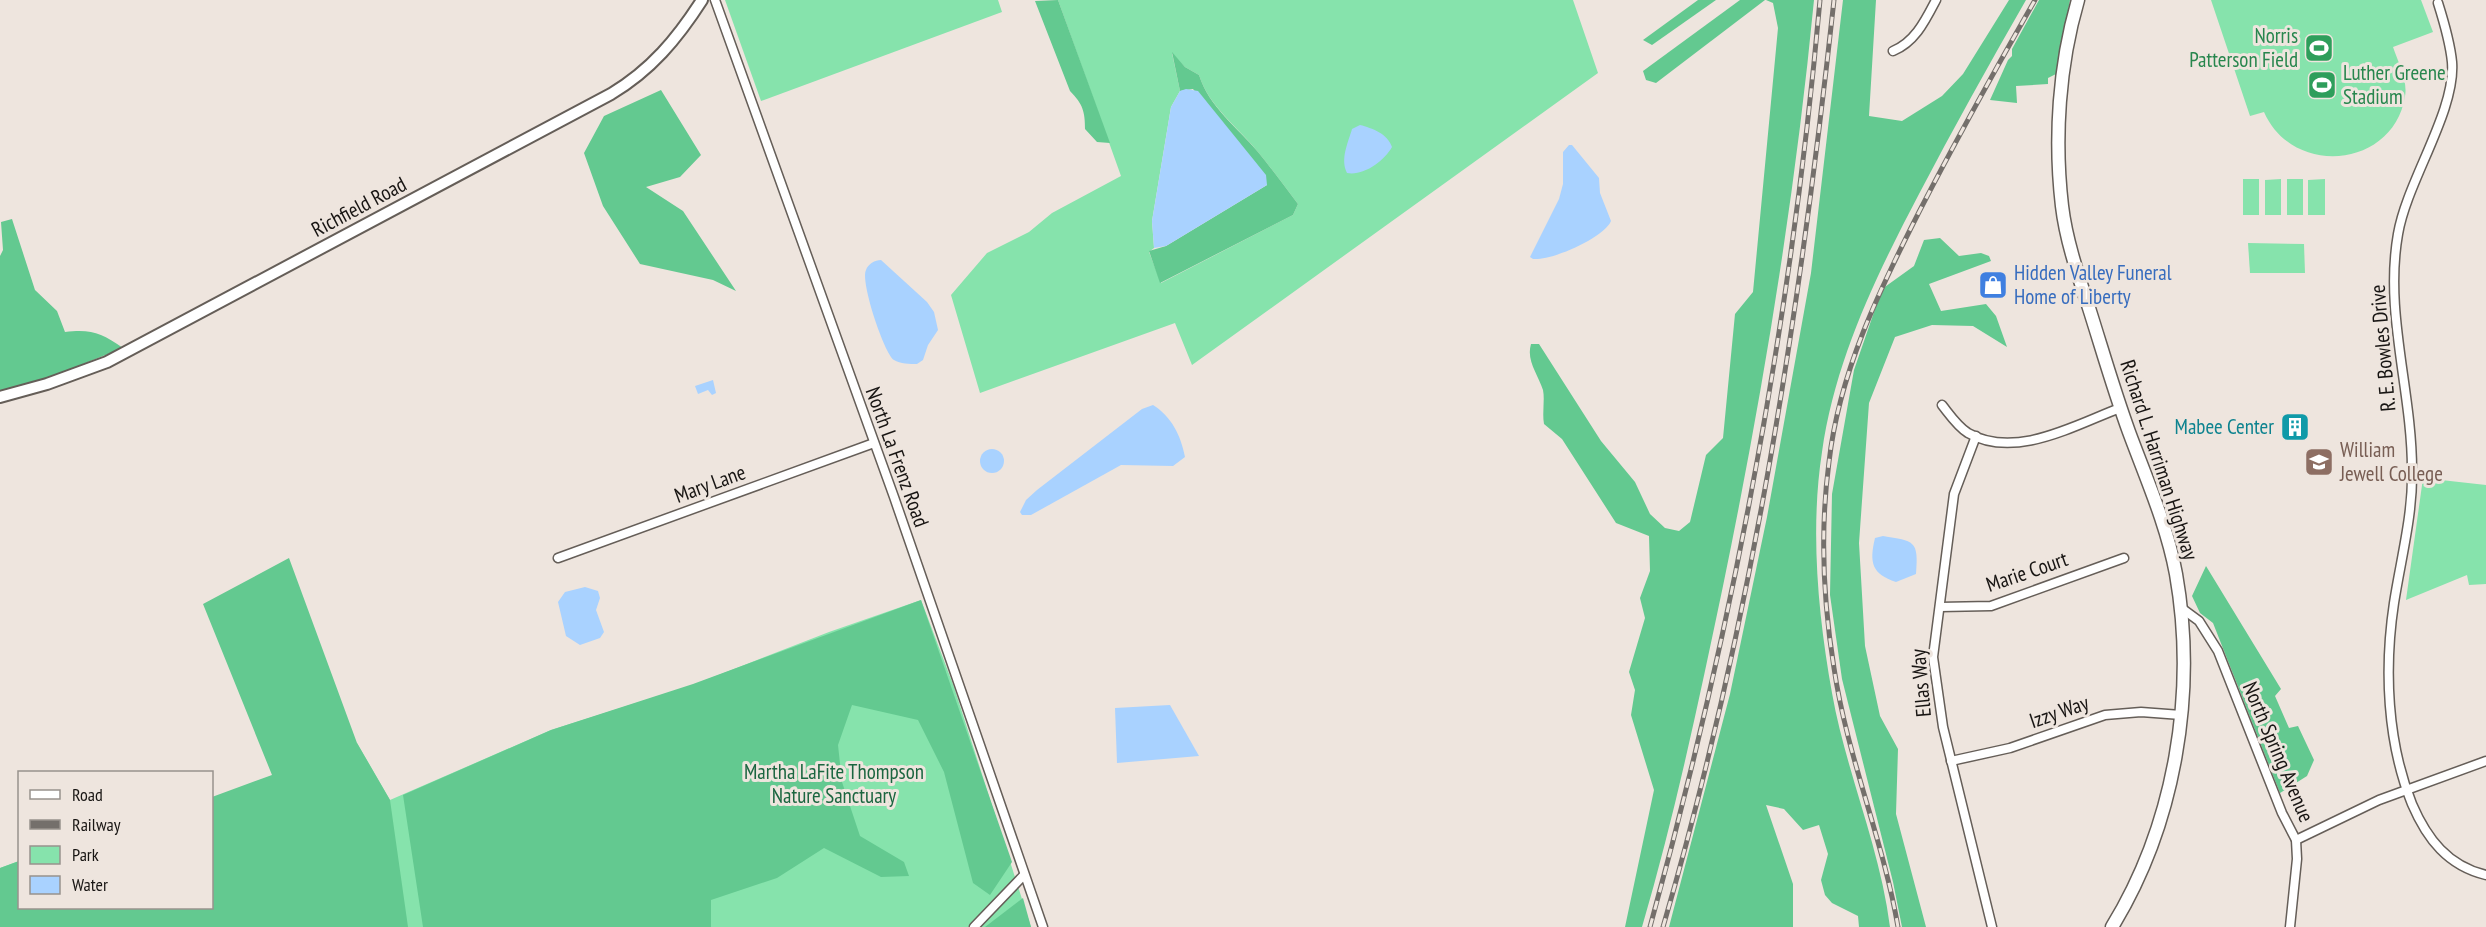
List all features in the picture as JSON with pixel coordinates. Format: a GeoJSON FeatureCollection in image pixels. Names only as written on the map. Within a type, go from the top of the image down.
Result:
{"type":"FeatureCollection","features":[{"type":"Feature","properties":{"kind":"main road","name":"Richard L. Harriman Highway"},"geometry":{"type":"LineString","coordinates":[[2078,0],[2068,43],[2061,91],[2058,136],[2062,207],[2072,255],[2120,408],[2166,536],[2176,574],[2183,667],[2181,715],[2173,768],[2160,823],[2143,871],[2112,927]]}},
{"type":"Feature","properties":{"kind":"street","name":"Richfield Road"},"geometry":{"type":"LineString","coordinates":[[0,397],[47,384],[107,362],[611,94],[629,83],[661,57],[702,0]]}},
{"type":"Feature","properties":{"kind":"street","name":"North La Frenz Road"},"geometry":{"type":"LineString","coordinates":[[715,0],[874,443],[1043,927]]}},
{"type":"Feature","properties":{"kind":"street"},"geometry":{"type":"LineString","coordinates":[[1893,51],[1904,46],[1917,33],[1936,0]]}},
{"type":"Feature","properties":{"kind":"street","name":"R. E. Bowles Drive"},"geometry":{"type":"LineString","coordinates":[[2438,3],[2452,63],[2451,80],[2446,104],[2404,210],[2394,263],[2394,310],[2411,443],[2412,486],[2409,526],[2394,604],[2390,691],[2393,732],[2407,790],[2424,828],[2440,850],[2460,865],[2486,874]]}},
{"type":"Feature","properties":{"kind":"street"},"geometry":{"type":"LineString","coordinates":[[1942,405],[1958,425],[1976,436],[2009,442],[2027,441],[2120,408]]}},
{"type":"Feature","properties":{"kind":"street","name":"Ellas Way"},"geometry":{"type":"LineString","coordinates":[[1976,436],[1954,494],[1933,657],[1951,761],[1992,927]]}},
{"type":"Feature","properties":{"kind":"street","name":"Mary Lane"},"geometry":{"type":"LineString","coordinates":[[558,558],[874,443]]}},
{"type":"Feature","properties":{"kind":"street","name":"Marie Court"},"geometry":{"type":"LineString","coordinates":[[1940,606],[1991,606],[2124,558]]}},
{"type":"Feature","properties":{"kind":"street","name":"North Spring Avenue"},"geometry":{"type":"LineString","coordinates":[[2180,607],[2199,621],[2218,651],[2282,813],[2296,840],[2297,859],[2290,927]]}},
{"type":"Feature","properties":{"kind":"street","name":"Izzy Way"},"geometry":{"type":"LineString","coordinates":[[1951,761],[2010,748],[2105,715],[2141,712],[2181,715]]}},
{"type":"Feature","properties":{"kind":"street"},"geometry":{"type":"LineString","coordinates":[[2296,840],[2337,818],[2486,761]]}},
{"type":"Feature","properties":{"kind":"street"},"geometry":{"type":"LineString","coordinates":[[974,927],[1024,875]]}},
{"type":"Feature","properties":{"kind":"green space"},"geometry":{"type":"Polygon","coordinates":[[[725,0],[998,0],[1002,12],[761,101],[725,0]]]}},
{"type":"Feature","properties":{"kind":"green space"},"geometry":{"type":"Polygon","coordinates":[[[1058,0],[1573,0],[1598,73],[1192,365],[1175,323],[980,393],[951,295],[987,253],[1029,232],[1052,213],[1121,176],[1058,0]],[[1172,53],[1180,91],[1171,107],[1152,221],[1154,248],[1149,252],[1161,283],[1293,215],[1298,204],[1258,152],[1217,107],[1199,75],[1185,67],[1172,53]]]}},
{"type":"Feature","properties":{"kind":"green space"},"geometry":{"type":"Polygon","coordinates":[[[1058,0],[1110,143],[1097,142],[1085,129],[1082,108],[1070,91],[1035,1],[1058,0]]]}},
{"type":"Feature","properties":{"kind":"green space"},"geometry":{"type":"Polygon","coordinates":[[[1698,0],[1716,0],[1652,45],[1643,40],[1698,0]]]}},
{"type":"Feature","properties":{"kind":"green space"},"geometry":{"type":"Polygon","coordinates":[[[1740,0],[1765,0],[1656,83],[1646,80],[1643,71],[1740,0]]]}},
{"type":"Feature","properties":{"kind":"green space"},"geometry":{"type":"Polygon","coordinates":[[[1766,0],[1814,0],[1797,147],[1776,294],[1738,513],[1676,800],[1642,927],[1625,927],[1654,790],[1631,715],[1635,690],[1629,672],[1645,618],[1640,598],[1650,571],[1649,536],[1616,523],[1562,439],[1544,424],[1543,390],[1531,362],[1530,350],[1531,344],[1539,344],[1601,441],[1635,482],[1650,514],[1665,528],[1679,531],[1690,522],[1706,455],[1723,438],[1735,314],[1753,292],[1778,28],[1773,3],[1766,0]]]}},
{"type":"Feature","properties":{"kind":"green space"},"geometry":{"type":"Polygon","coordinates":[[[1843,0],[1876,0],[1869,116],[1902,121],[1942,96],[1963,74],[2009,0],[2026,0],[1932,170],[1873,287],[1859,319],[1837,384],[1822,452],[1818,482],[1816,542],[1827,663],[1838,722],[1879,868],[1890,927],[1859,927],[1858,916],[1832,903],[1825,895],[1821,880],[1828,854],[1819,825],[1803,830],[1784,809],[1766,805],[1793,884],[1793,927],[1669,927],[1730,694],[1767,517],[1811,273],[1843,0]]]}},
{"type":"Feature","properties":{"kind":"green space"},"geometry":{"type":"Polygon","coordinates":[[[2039,0],[2070,0],[2056,74],[2048,78],[2048,84],[2016,86],[2017,103],[1990,100],[2012,56],[2012,49],[2039,0]]]}},
{"type":"Feature","properties":{"kind":"green space","name":"Luther Greene Stadium"},"geometry":{"type":"Polygon","coordinates":[[[2211,0],[2421,0],[2433,32],[2393,47],[2406,90],[2397,120],[2382,138],[2363,150],[2341,156],[2318,155],[2297,147],[2278,133],[2264,112],[2250,116],[2211,0]]]}},
{"type":"Feature","properties":{"kind":"green space"},"geometry":{"type":"Polygon","coordinates":[[[1172,52],[1185,67],[1199,75],[1217,107],[1258,152],[1298,204],[1293,215],[1160,283],[1149,251],[1166,246],[1267,185],[1193,89],[1180,91],[1172,52]]]}},
{"type":"Feature","properties":{"kind":"green space"},"geometry":{"type":"Polygon","coordinates":[[[661,90],[701,155],[680,177],[646,187],[683,211],[736,291],[713,280],[640,264],[603,206],[584,153],[604,116],[661,90]]]}},
{"type":"Feature","properties":{"kind":"green space"},"geometry":{"type":"Polygon","coordinates":[[[2243,179],[2259,179],[2259,215],[2243,215],[2243,179]]]}},
{"type":"Feature","properties":{"kind":"green space"},"geometry":{"type":"Polygon","coordinates":[[[2281,179],[2281,215],[2265,215],[2265,180],[2281,179]]]}},
{"type":"Feature","properties":{"kind":"green space"},"geometry":{"type":"Polygon","coordinates":[[[2287,179],[2303,179],[2303,215],[2287,215],[2287,179]]]}},
{"type":"Feature","properties":{"kind":"green space"},"geometry":{"type":"Polygon","coordinates":[[[2325,179],[2325,215],[2308,215],[2308,180],[2325,179]]]}},
{"type":"Feature","properties":{"kind":"green space"},"geometry":{"type":"Polygon","coordinates":[[[12,219],[35,290],[57,311],[65,332],[96,333],[123,348],[53,376],[0,392],[0,256],[3,250],[1,222],[12,219]]]}},
{"type":"Feature","properties":{"kind":"green space"},"geometry":{"type":"Polygon","coordinates":[[[1940,238],[1959,256],[1981,253],[1989,256],[1991,261],[1929,284],[1941,311],[1986,304],[1996,316],[2007,347],[1973,326],[1932,325],[1895,337],[1869,403],[1859,543],[1865,646],[1880,716],[1898,749],[1896,814],[1926,927],[1902,927],[1893,882],[1842,679],[1830,595],[1832,494],[1854,370],[1882,289],[1914,266],[1924,240],[1940,238]]]}},
{"type":"Feature","properties":{"kind":"green space"},"geometry":{"type":"Polygon","coordinates":[[[2248,243],[2304,244],[2305,273],[2250,273],[2248,243]]]}},
{"type":"Feature","properties":{"kind":"green space"},"geometry":{"type":"Polygon","coordinates":[[[2423,478],[2486,485],[2486,584],[2469,585],[2467,575],[2406,600],[2423,478]]]}},
{"type":"Feature","properties":{"kind":"green space"},"geometry":{"type":"Polygon","coordinates":[[[289,558],[357,743],[390,800],[408,927],[0,927],[0,868],[18,861],[18,909],[213,909],[213,797],[272,775],[203,604],[289,558]]]}},
{"type":"Feature","properties":{"kind":"green space"},"geometry":{"type":"Polygon","coordinates":[[[2206,566],[2281,689],[2275,696],[2289,728],[2298,726],[2314,760],[2307,776],[2280,793],[2213,623],[2200,613],[2192,596],[2206,566]]]}},
{"type":"Feature","properties":{"kind":"green space","name":"Martha LaFite Thompson Nature Sanctuary"},"geometry":{"type":"Polygon","coordinates":[[[921,600],[954,687],[1031,927],[0,927],[0,868],[18,861],[18,909],[213,909],[219,796],[357,743],[390,800],[551,730],[693,685],[829,632],[921,600]]]}},
{"type":"Feature","properties":{"kind":"green space","name":"Martha LaFite Thompson Nature Sanctuary"},"geometry":{"type":"Polygon","coordinates":[[[921,600],[1012,862],[990,895],[973,883],[944,772],[918,720],[852,705],[838,745],[842,782],[860,836],[904,862],[909,876],[881,877],[824,848],[777,878],[711,900],[711,927],[423,927],[403,795],[551,730],[693,684],[921,600]]]}},
{"type":"Feature","properties":{"kind":"green space"},"geometry":{"type":"Polygon","coordinates":[[[1023,898],[1031,927],[985,927],[1023,898]]]}},
{"type":"Feature","properties":{"kind":"water"},"geometry":{"type":"Polygon","coordinates":[[[1186,89],[1198,91],[1266,175],[1267,185],[1166,246],[1154,248],[1152,221],[1171,107],[1180,91],[1186,89]]]}},
{"type":"Feature","properties":{"kind":"water"},"geometry":{"type":"Polygon","coordinates":[[[1360,125],[1383,135],[1392,147],[1384,157],[1367,170],[1347,173],[1344,157],[1347,145],[1352,129],[1360,125]]]}},
{"type":"Feature","properties":{"kind":"water"},"geometry":{"type":"Polygon","coordinates":[[[1569,145],[1572,145],[1599,178],[1600,193],[1611,221],[1598,234],[1576,247],[1552,256],[1533,259],[1530,257],[1559,199],[1563,184],[1563,152],[1569,145]]]}},
{"type":"Feature","properties":{"kind":"water"},"geometry":{"type":"Polygon","coordinates":[[[881,260],[927,302],[934,312],[938,330],[928,345],[923,360],[917,364],[894,360],[885,345],[874,316],[865,277],[868,266],[881,260]]]}},
{"type":"Feature","properties":{"kind":"water"},"geometry":{"type":"Polygon","coordinates":[[[713,380],[716,393],[712,395],[708,390],[698,394],[695,386],[713,380]]]}},
{"type":"Feature","properties":{"kind":"water"},"geometry":{"type":"Polygon","coordinates":[[[1153,405],[1175,428],[1185,457],[1173,466],[1121,465],[1031,515],[1022,515],[1020,512],[1026,500],[1037,490],[1142,409],[1153,405]]]}},
{"type":"Feature","properties":{"kind":"water"},"geometry":{"type":"Polygon","coordinates":[[[992,449],[1001,452],[1004,461],[1001,470],[992,473],[983,470],[980,461],[983,452],[992,449]]]}},
{"type":"Feature","properties":{"kind":"water"},"geometry":{"type":"Polygon","coordinates":[[[1883,536],[1902,539],[1912,544],[1916,554],[1916,574],[1896,582],[1877,571],[1873,561],[1873,547],[1875,538],[1883,536]]]}},
{"type":"Feature","properties":{"kind":"water"},"geometry":{"type":"Polygon","coordinates":[[[585,587],[598,591],[600,598],[596,610],[604,632],[600,638],[580,645],[566,636],[558,602],[565,592],[585,587]]]}},
{"type":"Feature","properties":{"kind":"water"},"geometry":{"type":"Polygon","coordinates":[[[1170,705],[1199,756],[1117,763],[1115,708],[1170,705]]]}},
{"type":"Feature","properties":{"kind":"railway"},"geometry":{"type":"LineString","coordinates":[[1650,927],[1708,698],[1756,467],[1793,235],[1820,0]]}},
{"type":"Feature","properties":{"kind":"railway"},"geometry":{"type":"LineString","coordinates":[[1663,927],[1722,699],[1769,468],[1805,234],[1834,0]]}},
{"type":"Feature","properties":{"kind":"railway"},"geometry":{"type":"LineString","coordinates":[[1898,927],[1884,862],[1847,734],[1834,668],[1827,617],[1824,565],[1824,513],[1829,462],[1834,429],[1851,365],[1876,302],[1933,185],[2035,0]]}},
{"type":"Feature","properties":{"kind":"place","name":"Norris Patterson Field"},"geometry":{"type":"Point","coordinates":[2319,48]}},
{"type":"Feature","properties":{"kind":"place","name":"Luther Greene Stadium"},"geometry":{"type":"Point","coordinates":[2322,85]}},
{"type":"Feature","properties":{"kind":"place","name":"Hidden Valley Funeral Home of Liberty"},"geometry":{"type":"Point","coordinates":[1993,285]}},
{"type":"Feature","properties":{"kind":"place","name":"Mabee Center"},"geometry":{"type":"Point","coordinates":[2295,427]}},
{"type":"Feature","properties":{"kind":"place","name":"William Jewell College"},"geometry":{"type":"Point","coordinates":[2319,462]}}]}
